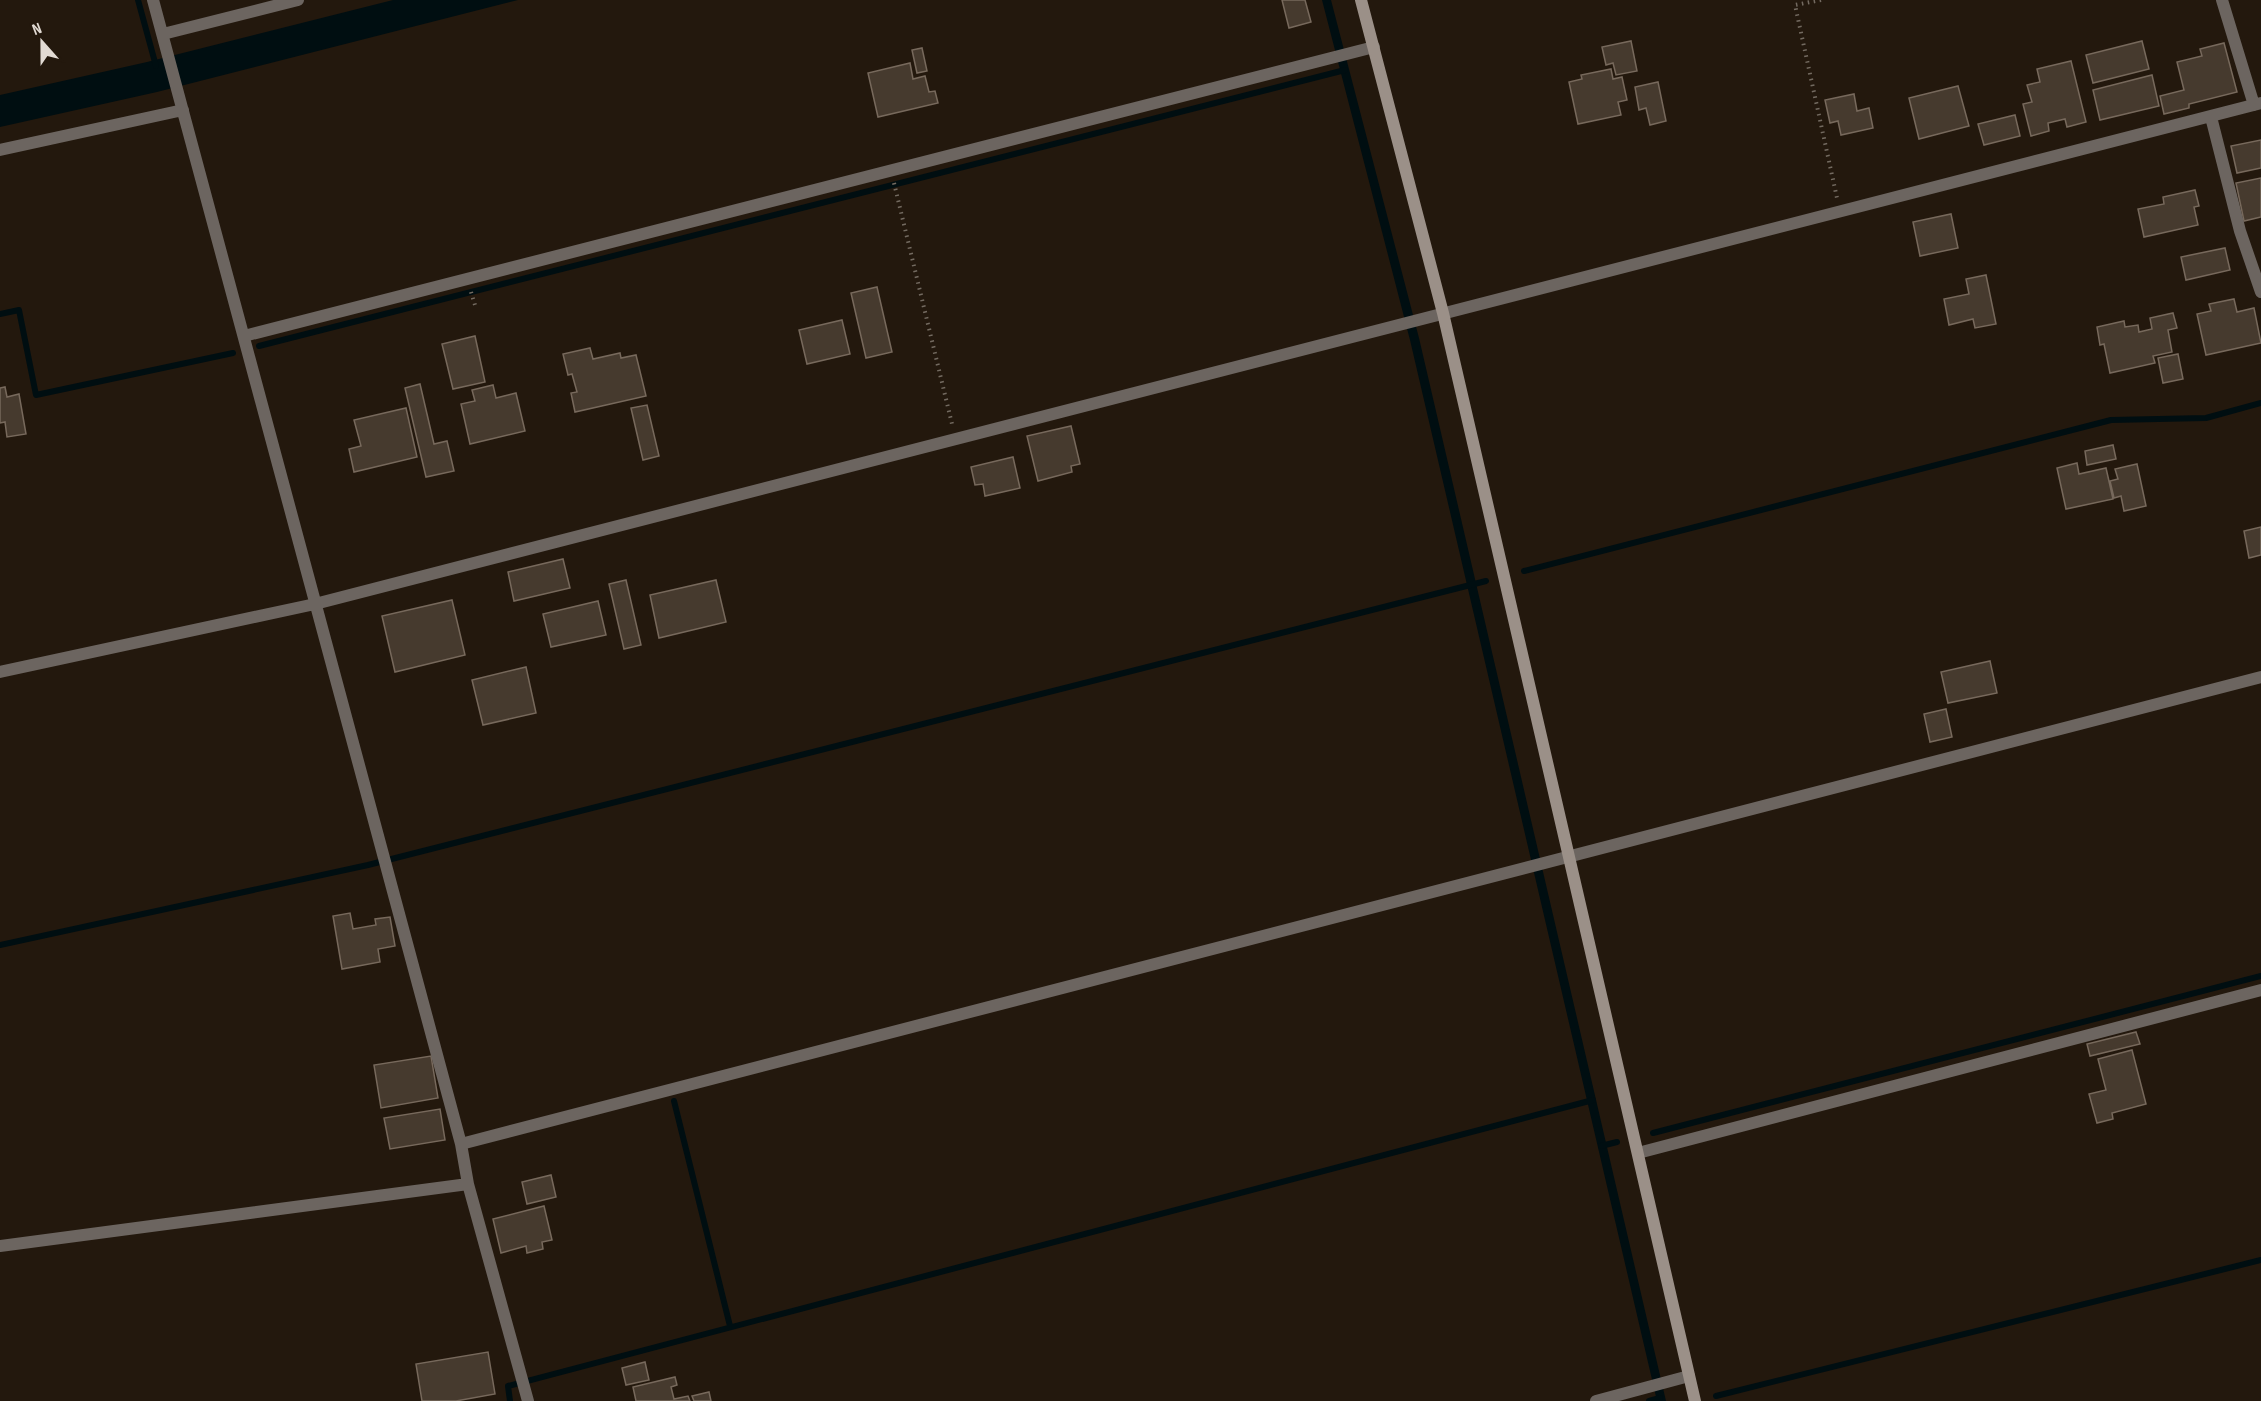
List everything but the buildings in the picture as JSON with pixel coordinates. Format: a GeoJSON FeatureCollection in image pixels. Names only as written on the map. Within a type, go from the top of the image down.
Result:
{"type":"FeatureCollection","features":[{"type":"Feature","properties":{"kind":"street"},"geometry":{"type":"LineString","coordinates":[[153,0],[461,1144],[468,1184],[528,1401]]}},
{"type":"Feature","properties":{"kind":"street"},"geometry":{"type":"LineString","coordinates":[[163,34],[298,0]]}},
{"type":"Feature","properties":{"kind":"street"},"geometry":{"type":"LineString","coordinates":[[1361,0],[1443,313],[1695,1401]]}},
{"type":"Feature","properties":{"kind":"street"},"geometry":{"type":"LineString","coordinates":[[0,672],[315,604],[2258,104],[2222,0]]}},
{"type":"Feature","properties":{"kind":"street"},"geometry":{"type":"LineString","coordinates":[[244,336],[1374,47]]}},
{"type":"Feature","properties":{"kind":"street"},"geometry":{"type":"LineString","coordinates":[[0,150],[183,110]]}},
{"type":"Feature","properties":{"kind":"street"},"geometry":{"type":"LineString","coordinates":[[2211,117],[2240,231],[2261,291]]}},
{"type":"Feature","properties":{"kind":"street"},"geometry":{"type":"LineString","coordinates":[[461,1144],[2261,677]]}},
{"type":"Feature","properties":{"kind":"street"},"geometry":{"type":"LineString","coordinates":[[1638,1153],[2261,990]]}},
{"type":"Feature","properties":{"kind":"street"},"geometry":{"type":"LineString","coordinates":[[0,1246],[468,1184]]}},
{"type":"Feature","properties":{"kind":"street"},"geometry":{"type":"LineString","coordinates":[[1596,1401],[1689,1376]]}},
{"type":"Feature","properties":{"kind":"path"},"geometry":{"type":"LineString","coordinates":[[1821,0],[1795,6],[1840,212]]}},
{"type":"Feature","properties":{"kind":"path"},"geometry":{"type":"LineString","coordinates":[[897,195],[955,438]]}},
{"type":"Feature","properties":{"kind":"shaded area"},"geometry":{"type":"Polygon","coordinates":[[[393,0],[518,0],[157,92],[0,127],[0,95],[147,62],[393,0]]]}},
{"type":"Feature","properties":{"kind":"shaded area"},"geometry":{"type":"Polygon","coordinates":[[[1322,0],[1331,0],[1419,338],[1666,1401],[1657,1401],[1410,340],[1322,0]]]}},
{"type":"Feature","properties":{"kind":"waterway"},"geometry":{"type":"LineString","coordinates":[[138,0],[156,66]]}},
{"type":"Feature","properties":{"kind":"waterway"},"geometry":{"type":"LineString","coordinates":[[259,346],[1345,70]]}},
{"type":"Feature","properties":{"kind":"waterway"},"geometry":{"type":"LineString","coordinates":[[0,314],[19,310],[36,395],[233,353]]}},
{"type":"Feature","properties":{"kind":"waterway"},"geometry":{"type":"LineString","coordinates":[[1524,571],[2111,420],[2206,418],[2261,403]]}},
{"type":"Feature","properties":{"kind":"waterway"},"geometry":{"type":"LineString","coordinates":[[0,945],[368,865],[1486,581]]}},
{"type":"Feature","properties":{"kind":"waterway"},"geometry":{"type":"LineString","coordinates":[[1653,1133],[2261,976]]}},
{"type":"Feature","properties":{"kind":"waterway"},"geometry":{"type":"LineString","coordinates":[[510,1401],[508,1386],[1593,1100]]}},
{"type":"Feature","properties":{"kind":"waterway"},"geometry":{"type":"LineString","coordinates":[[674,1101],[730,1326]]}},
{"type":"Feature","properties":{"kind":"waterway"},"geometry":{"type":"LineString","coordinates":[[1601,1146],[1617,1142]]}},
{"type":"Feature","properties":{"kind":"waterway"},"geometry":{"type":"LineString","coordinates":[[1716,1396],[2261,1260]]}},
{"type":"Feature","properties":{"kind":"waterway"},"geometry":{"type":"LineString","coordinates":[[1649,1401],[1660,1398]]}}]}
